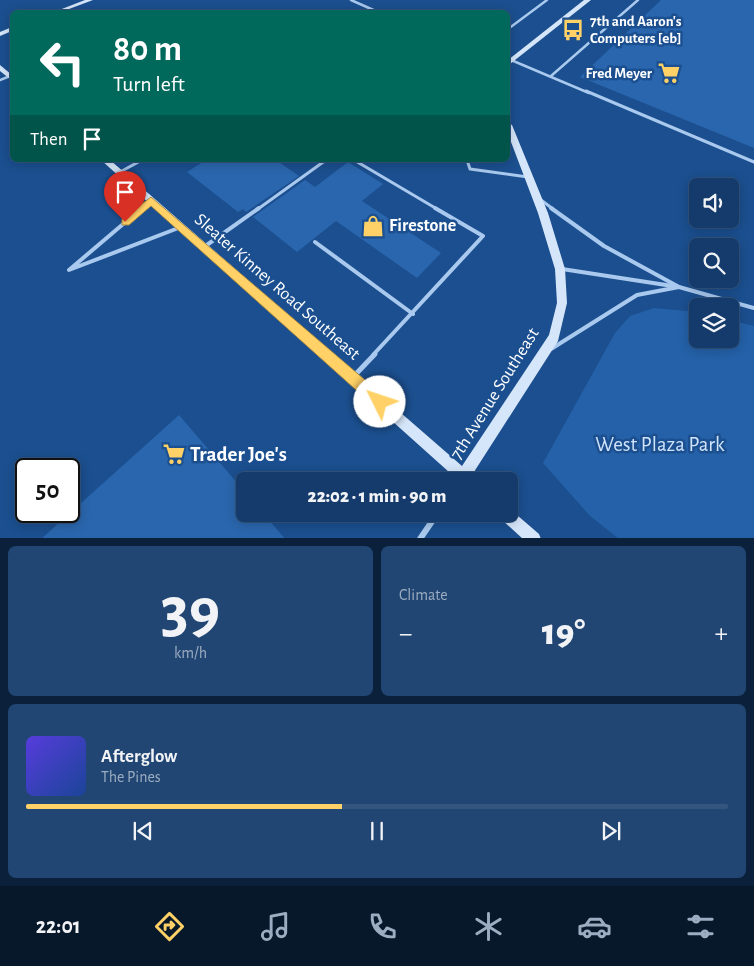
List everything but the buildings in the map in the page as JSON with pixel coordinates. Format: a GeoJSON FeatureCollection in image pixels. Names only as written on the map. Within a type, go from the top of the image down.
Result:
{"type":"FeatureCollection","features":[{"type":"Feature","properties":{"kind":"street"},"geometry":{"type":"LineString","coordinates":[[62,10],[90,0]]}},
{"type":"Feature","properties":{"kind":"street"},"geometry":{"type":"LineString","coordinates":[[510,60],[588,0]]}},
{"type":"Feature","properties":{"kind":"street"},"geometry":{"type":"LineString","coordinates":[[0,67],[10,76]]}},
{"type":"Feature","properties":{"kind":"street","name":"7th Avenue Southeast"},"geometry":{"type":"LineString","coordinates":[[470,472],[554,337],[562,303],[560,269],[536,196],[510,130]]}},
{"type":"Feature","properties":{"kind":"street","name":"Sleater Kinney Road Southeast"},"geometry":{"type":"LineString","coordinates":[[107,162],[456,472]]}},
{"type":"Feature","properties":{"kind":"street"},"geometry":{"type":"LineString","coordinates":[[420,538],[431,522]]}},
{"type":"Feature","properties":{"kind":"street"},"geometry":{"type":"LineString","coordinates":[[515,522],[534,538]]}},
{"type":"Feature","properties":{"kind":"lane"},"geometry":{"type":"LineString","coordinates":[[351,0],[374,10]]}},
{"type":"Feature","properties":{"kind":"lane"},"geometry":{"type":"LineString","coordinates":[[510,28],[547,0]]}},
{"type":"Feature","properties":{"kind":"lane"},"geometry":{"type":"LineString","coordinates":[[551,76],[638,0]]}},
{"type":"Feature","properties":{"kind":"lane"},"geometry":{"type":"LineString","coordinates":[[510,61],[551,76],[754,162]]}},
{"type":"Feature","properties":{"kind":"lane"},"geometry":{"type":"LineString","coordinates":[[120,173],[139,162]]}},
{"type":"Feature","properties":{"kind":"lane"},"geometry":{"type":"LineString","coordinates":[[352,378],[483,236],[357,162]]}},
{"type":"Feature","properties":{"kind":"lane"},"geometry":{"type":"LineString","coordinates":[[468,162],[470,169],[528,176]]}},
{"type":"Feature","properties":{"kind":"lane"},"geometry":{"type":"LineString","coordinates":[[204,247],[321,163]]}},
{"type":"Feature","properties":{"kind":"lane"},"geometry":{"type":"LineString","coordinates":[[536,196],[582,232],[604,246],[679,287]]}},
{"type":"Feature","properties":{"kind":"lane"},"geometry":{"type":"LineString","coordinates":[[151,200],[69,270],[181,227]]}},
{"type":"Feature","properties":{"kind":"lane"},"geometry":{"type":"LineString","coordinates":[[315,242],[413,314]]}},
{"type":"Feature","properties":{"kind":"lane"},"geometry":{"type":"LineString","coordinates":[[560,269],[679,287],[754,308]]}},
{"type":"Feature","properties":{"kind":"lane"},"geometry":{"type":"LineString","coordinates":[[543,354],[617,306],[638,296],[679,287]]}},
{"type":"Feature","properties":{"kind":"green space","name":"West Plaza Park"},"geometry":{"type":"Polygon","coordinates":[[[654,308],[689,311],[689,348],[739,348],[739,322],[754,326],[754,538],[618,538],[590,516],[543,463],[615,333],[630,316],[654,308]]]}},
{"type":"Feature","properties":{"kind":"place","name":"7th and Aaron's Computers [eb]"},"geometry":{"type":"Point","coordinates":[573,30]}},
{"type":"Feature","properties":{"kind":"place","name":"Fred Meyer"},"geometry":{"type":"Point","coordinates":[669,73]}},
{"type":"Feature","properties":{"kind":"place","name":"Firestone"},"geometry":{"type":"Point","coordinates":[373,226]}},
{"type":"Feature","properties":{"kind":"place","name":"Trader Joe's"},"geometry":{"type":"Point","coordinates":[174,454]}},
{"type":"Feature","properties":{"kind":"route"},"geometry":{"type":"LineString","coordinates":[[125,222],[151,200],[380,402]]}}]}
